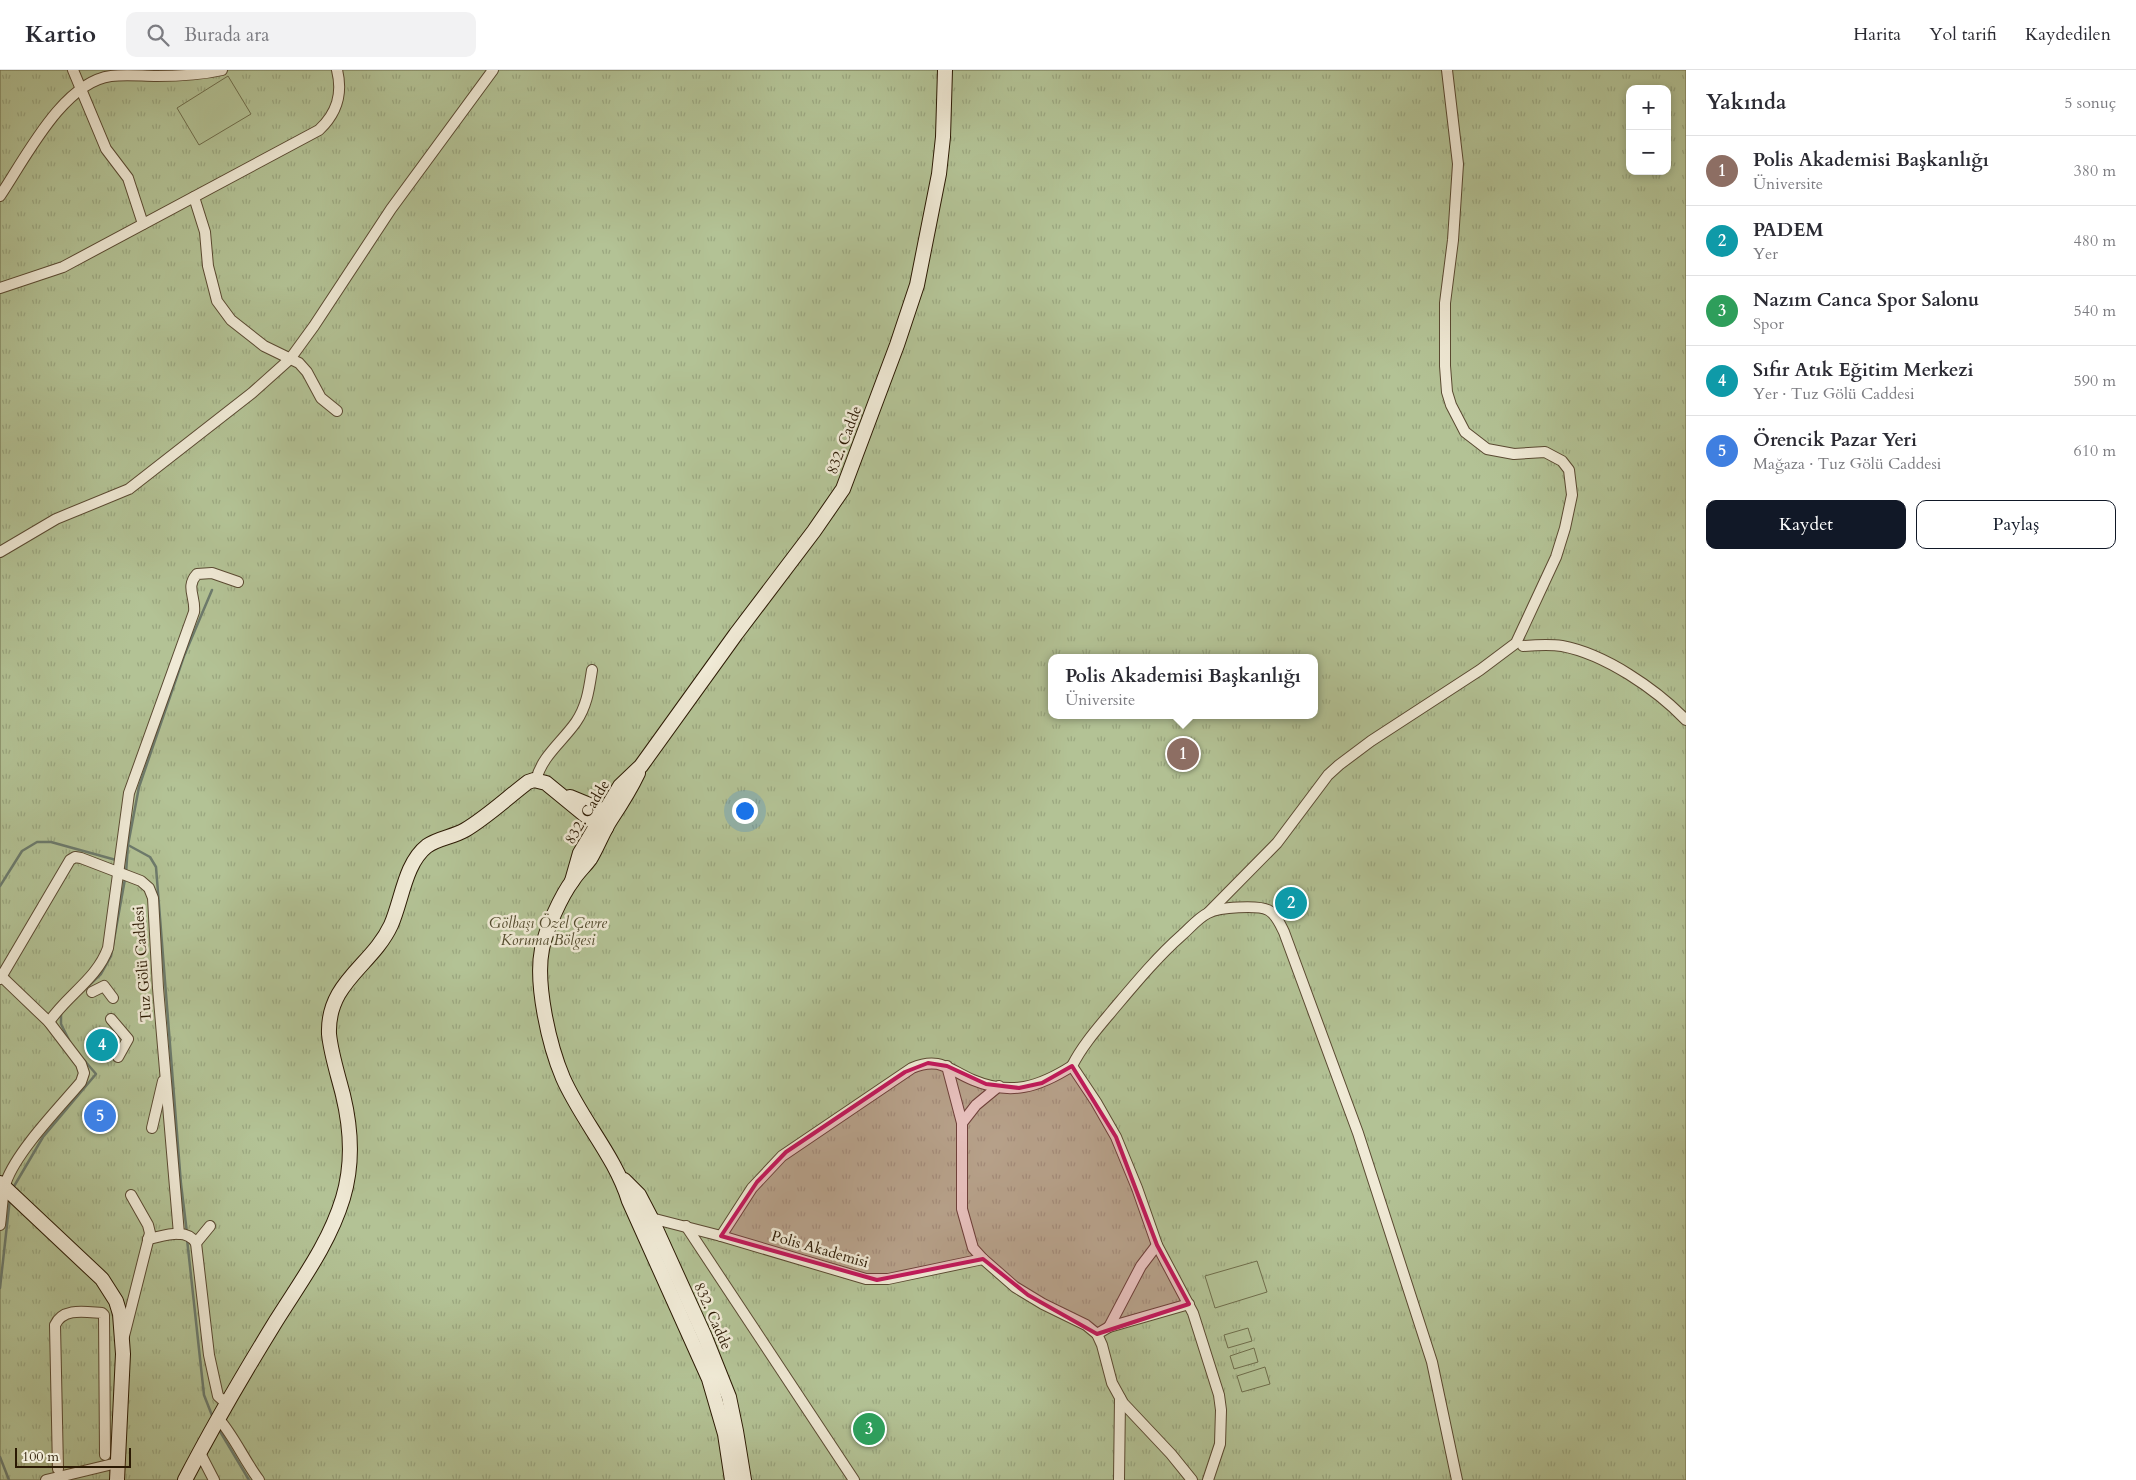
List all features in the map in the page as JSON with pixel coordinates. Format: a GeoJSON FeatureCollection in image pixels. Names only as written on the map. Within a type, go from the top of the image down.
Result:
{"type":"FeatureCollection","features":[{"type":"Feature","properties":{"kind":"street"},"geometry":{"type":"LineString","coordinates":[[73,70],[106,149],[128,178],[143,224]]}},
{"type":"Feature","properties":{"kind":"street"},"geometry":{"type":"LineString","coordinates":[[0,196],[45,129],[80,89],[110,76],[199,75],[222,70]]}},
{"type":"Feature","properties":{"kind":"street"},"geometry":{"type":"LineString","coordinates":[[0,288],[63,267],[319,130],[331,119],[337,107],[339,94],[337,70]]}},
{"type":"Feature","properties":{"kind":"street"},"geometry":{"type":"LineString","coordinates":[[0,552],[56,519],[130,489],[252,393],[290,358],[314,326],[391,209],[493,70]]}},
{"type":"Feature","properties":{"kind":"street","name":"832. Cadde"},"geometry":{"type":"LineString","coordinates":[[732,1480],[725,1434],[709,1379],[629,1201],[622,1178],[564,1080],[548,1028],[541,972],[542,949],[550,925],[572,881],[580,853],[629,792],[641,766],[736,634],[835,502],[849,474],[917,285],[939,174],[943,137],[945,70]]}},
{"type":"Feature","properties":{"kind":"street"},"geometry":{"type":"LineString","coordinates":[[721,1236],[757,1182],[786,1152],[905,1072],[928,1063],[947,1066],[974,1080],[999,1086],[1030,1087],[1052,1079],[1072,1066],[1087,1041],[1130,989],[1167,948],[1209,912],[1277,843],[1328,775],[1339,764],[1370,741],[1487,665],[1516,643],[1556,557],[1566,528],[1572,495],[1568,470],[1562,461],[1545,452],[1514,454],[1488,449],[1465,432],[1451,405],[1447,392],[1445,366],[1446,303],[1453,240],[1458,164],[1447,70]]}},
{"type":"Feature","properties":{"kind":"street"},"geometry":{"type":"LineString","coordinates":[[194,197],[205,232],[208,266],[217,301],[231,320],[264,346],[299,363],[307,372],[321,398],[337,411]]}},
{"type":"Feature","properties":{"kind":"street"},"geometry":{"type":"LineString","coordinates":[[49,1022],[59,1007],[102,963],[110,937],[122,868],[127,806],[133,781],[194,612],[195,607],[190,591],[192,582],[197,574],[206,572],[238,582]]}},
{"type":"Feature","properties":{"kind":"street"},"geometry":{"type":"LineString","coordinates":[[1523,646],[1562,646],[1607,662],[1655,693],[1686,720]]}},
{"type":"Feature","properties":{"kind":"street"},"geometry":{"type":"LineString","coordinates":[[536,780],[539,767],[576,722],[588,698],[592,670]]}},
{"type":"Feature","properties":{"kind":"street"},"geometry":{"type":"LineString","coordinates":[[185,1480],[226,1403],[292,1295],[319,1255],[332,1227],[345,1191],[350,1166],[349,1131],[344,1098],[330,1035],[330,1017],[336,998],[353,973],[384,937],[391,925],[409,873],[420,853],[435,842],[464,831],[528,782],[536,780],[546,783],[604,821]]}},
{"type":"Feature","properties":{"kind":"street","name":"Tuz Gölü Caddesi"},"geometry":{"type":"LineString","coordinates":[[1,978],[70,860],[75,857],[122,868],[149,888],[153,898],[166,1070],[188,1237],[218,1396],[226,1403]]}},
{"type":"Feature","properties":{"kind":"street"},"geometry":{"type":"LineString","coordinates":[[1209,912],[1257,907],[1274,914],[1284,932],[1358,1133],[1429,1354],[1440,1392],[1457,1480]]}},
{"type":"Feature","properties":{"kind":"street"},"geometry":{"type":"LineString","coordinates":[[0,1225],[11,1173],[32,1142],[83,1078],[84,1073],[81,1064],[49,1022],[1,978]]}},
{"type":"Feature","properties":{"kind":"street"},"geometry":{"type":"LineString","coordinates":[[92,992],[104,986],[113,998]]}},
{"type":"Feature","properties":{"kind":"street"},"geometry":{"type":"LineString","coordinates":[[111,1019],[128,1039],[118,1057]]}},
{"type":"Feature","properties":{"kind":"street"},"geometry":{"type":"LineString","coordinates":[[947,1066],[962,1123],[962,1209],[973,1248],[1000,1275],[1028,1295],[1086,1325],[1097,1334],[1102,1345],[1112,1383],[1120,1398],[1192,1480]]}},
{"type":"Feature","properties":{"kind":"street"},"geometry":{"type":"LineString","coordinates":[[1072,1066],[1116,1137],[1138,1188],[1157,1245],[1189,1304],[1219,1395],[1221,1410],[1220,1444],[1208,1480]]}},
{"type":"Feature","properties":{"kind":"street"},"geometry":{"type":"LineString","coordinates":[[152,1128],[166,1070]]}},
{"type":"Feature","properties":{"kind":"street"},"geometry":{"type":"LineString","coordinates":[[962,1123],[976,1105],[999,1086]]}},
{"type":"Feature","properties":{"kind":"street","name":"832. Cadde"},"geometry":{"type":"LineString","coordinates":[[622,1178],[639,1195],[705,1337],[728,1397],[744,1480]]}},
{"type":"Feature","properties":{"kind":"street"},"geometry":{"type":"LineString","coordinates":[[7,1190],[102,1279],[116,1301],[120,1314],[122,1345],[117,1480]]}},
{"type":"Feature","properties":{"kind":"street"},"geometry":{"type":"LineString","coordinates":[[122,1345],[148,1239],[148,1225],[131,1195]]}},
{"type":"Feature","properties":{"kind":"street","name":"Polis Akademisi"},"geometry":{"type":"LineString","coordinates":[[651,1218],[686,1226],[872,1280],[888,1279],[982,1259]]}},
{"type":"Feature","properties":{"kind":"street"},"geometry":{"type":"LineString","coordinates":[[148,1239],[188,1237],[210,1226]]}},
{"type":"Feature","properties":{"kind":"street"},"geometry":{"type":"LineString","coordinates":[[686,1226],[854,1480]]}},
{"type":"Feature","properties":{"kind":"street"},"geometry":{"type":"LineString","coordinates":[[1109,1328],[1141,1266],[1157,1245]]}},
{"type":"Feature","properties":{"kind":"street"},"geometry":{"type":"LineString","coordinates":[[1097,1334],[1109,1328],[1189,1304]]}},
{"type":"Feature","properties":{"kind":"street"},"geometry":{"type":"LineString","coordinates":[[58,1469],[55,1325],[65,1314],[104,1314],[105,1455]]}},
{"type":"Feature","properties":{"kind":"street"},"geometry":{"type":"LineString","coordinates":[[104,1388],[121,1388]]}},
{"type":"Feature","properties":{"kind":"street"},"geometry":{"type":"LineString","coordinates":[[1119,1480],[1120,1398]]}},
{"type":"Feature","properties":{"kind":"street"},"geometry":{"type":"LineString","coordinates":[[218,1418],[228,1428],[244,1459],[259,1480]]}},
{"type":"Feature","properties":{"kind":"street"},"geometry":{"type":"LineString","coordinates":[[199,1452],[214,1480]]}},
{"type":"Feature","properties":{"kind":"street"},"geometry":{"type":"LineString","coordinates":[[46,1480],[117,1463]]}},
{"type":"Feature","properties":{"kind":"highlighted area"},"geometry":{"type":"Polygon","coordinates":[[[928,1063],[947,1066],[986,1084],[1019,1088],[1042,1083],[1072,1066],[1116,1137],[1157,1245],[1189,1304],[1097,1334],[1028,1295],[983,1259],[877,1280],[721,1236],[757,1182],[786,1152],[905,1072],[928,1063]]]}},
{"type":"Feature","properties":{"kind":"green space","name":"Gölbaşı Özel Çevre Koruma Bölgesi"},"geometry":{"type":"Polygon","coordinates":[[[0,70],[1686,70],[1686,1480],[0,1480],[0,70]]]}},
{"type":"Feature","properties":{"kind":"green space"},"geometry":{"type":"Polygon","coordinates":[[[228,76],[251,114],[199,145],[177,108],[228,76]]]}},
{"type":"Feature","properties":{"kind":"green space"},"geometry":{"type":"Polygon","coordinates":[[[1257,1261],[1267,1292],[1215,1308],[1205,1276],[1257,1261]]]}},
{"type":"Feature","properties":{"kind":"green space"},"geometry":{"type":"Polygon","coordinates":[[[1248,1328],[1252,1341],[1228,1348],[1224,1335],[1248,1328]]]}},
{"type":"Feature","properties":{"kind":"green space"},"geometry":{"type":"Polygon","coordinates":[[[1254,1348],[1258,1362],[1234,1369],[1230,1356],[1254,1348]]]}},
{"type":"Feature","properties":{"kind":"green space"},"geometry":{"type":"Polygon","coordinates":[[[1265,1367],[1270,1384],[1242,1392],[1237,1376],[1265,1367]]]}},
{"type":"Feature","properties":{"kind":"waterway"},"geometry":{"type":"LineString","coordinates":[[126,873],[128,845],[139,787],[184,656],[212,590]]}},
{"type":"Feature","properties":{"kind":"waterway"},"geometry":{"type":"LineString","coordinates":[[0,886],[22,851],[37,842],[51,842],[116,860]]}},
{"type":"Feature","properties":{"kind":"waterway"},"geometry":{"type":"LineString","coordinates":[[128,845],[150,857],[156,867],[181,1184],[187,1233]]}},
{"type":"Feature","properties":{"kind":"waterway"},"geometry":{"type":"LineString","coordinates":[[86,988],[101,974],[111,956],[125,879]]}},
{"type":"Feature","properties":{"kind":"waterway"},"geometry":{"type":"LineString","coordinates":[[61,1013],[61,1024],[70,1042]]}},
{"type":"Feature","properties":{"kind":"waterway"},"geometry":{"type":"LineString","coordinates":[[13,1188],[43,1137],[96,1074],[84,1060]]}},
{"type":"Feature","properties":{"kind":"waterway"},"geometry":{"type":"LineString","coordinates":[[0,1288],[10,1198]]}},
{"type":"Feature","properties":{"kind":"waterway"},"geometry":{"type":"LineString","coordinates":[[187,1239],[204,1395],[213,1418]]}},
{"type":"Feature","properties":{"kind":"waterway"},"geometry":{"type":"LineString","coordinates":[[218,1428],[249,1480]]}},
{"type":"Feature","properties":{"kind":"waterway"},"geometry":{"type":"LineString","coordinates":[[0,1457],[9,1480]]}},
{"type":"Feature","properties":{"kind":"place","name":"Polis Akademisi Başkanlığı"},"geometry":{"type":"Point","coordinates":[1183,754]}},
{"type":"Feature","properties":{"kind":"place","name":"PADEM"},"geometry":{"type":"Point","coordinates":[1291,903]}},
{"type":"Feature","properties":{"kind":"place","name":"Sıfır Atık Eğitim Merkezi"},"geometry":{"type":"Point","coordinates":[102,1045]}},
{"type":"Feature","properties":{"kind":"place","name":"Örencik Pazar Yeri"},"geometry":{"type":"Point","coordinates":[100,1116]}},
{"type":"Feature","properties":{"kind":"place","name":"Nazım Canca Spor Salonu"},"geometry":{"type":"Point","coordinates":[869,1429]}}]}
